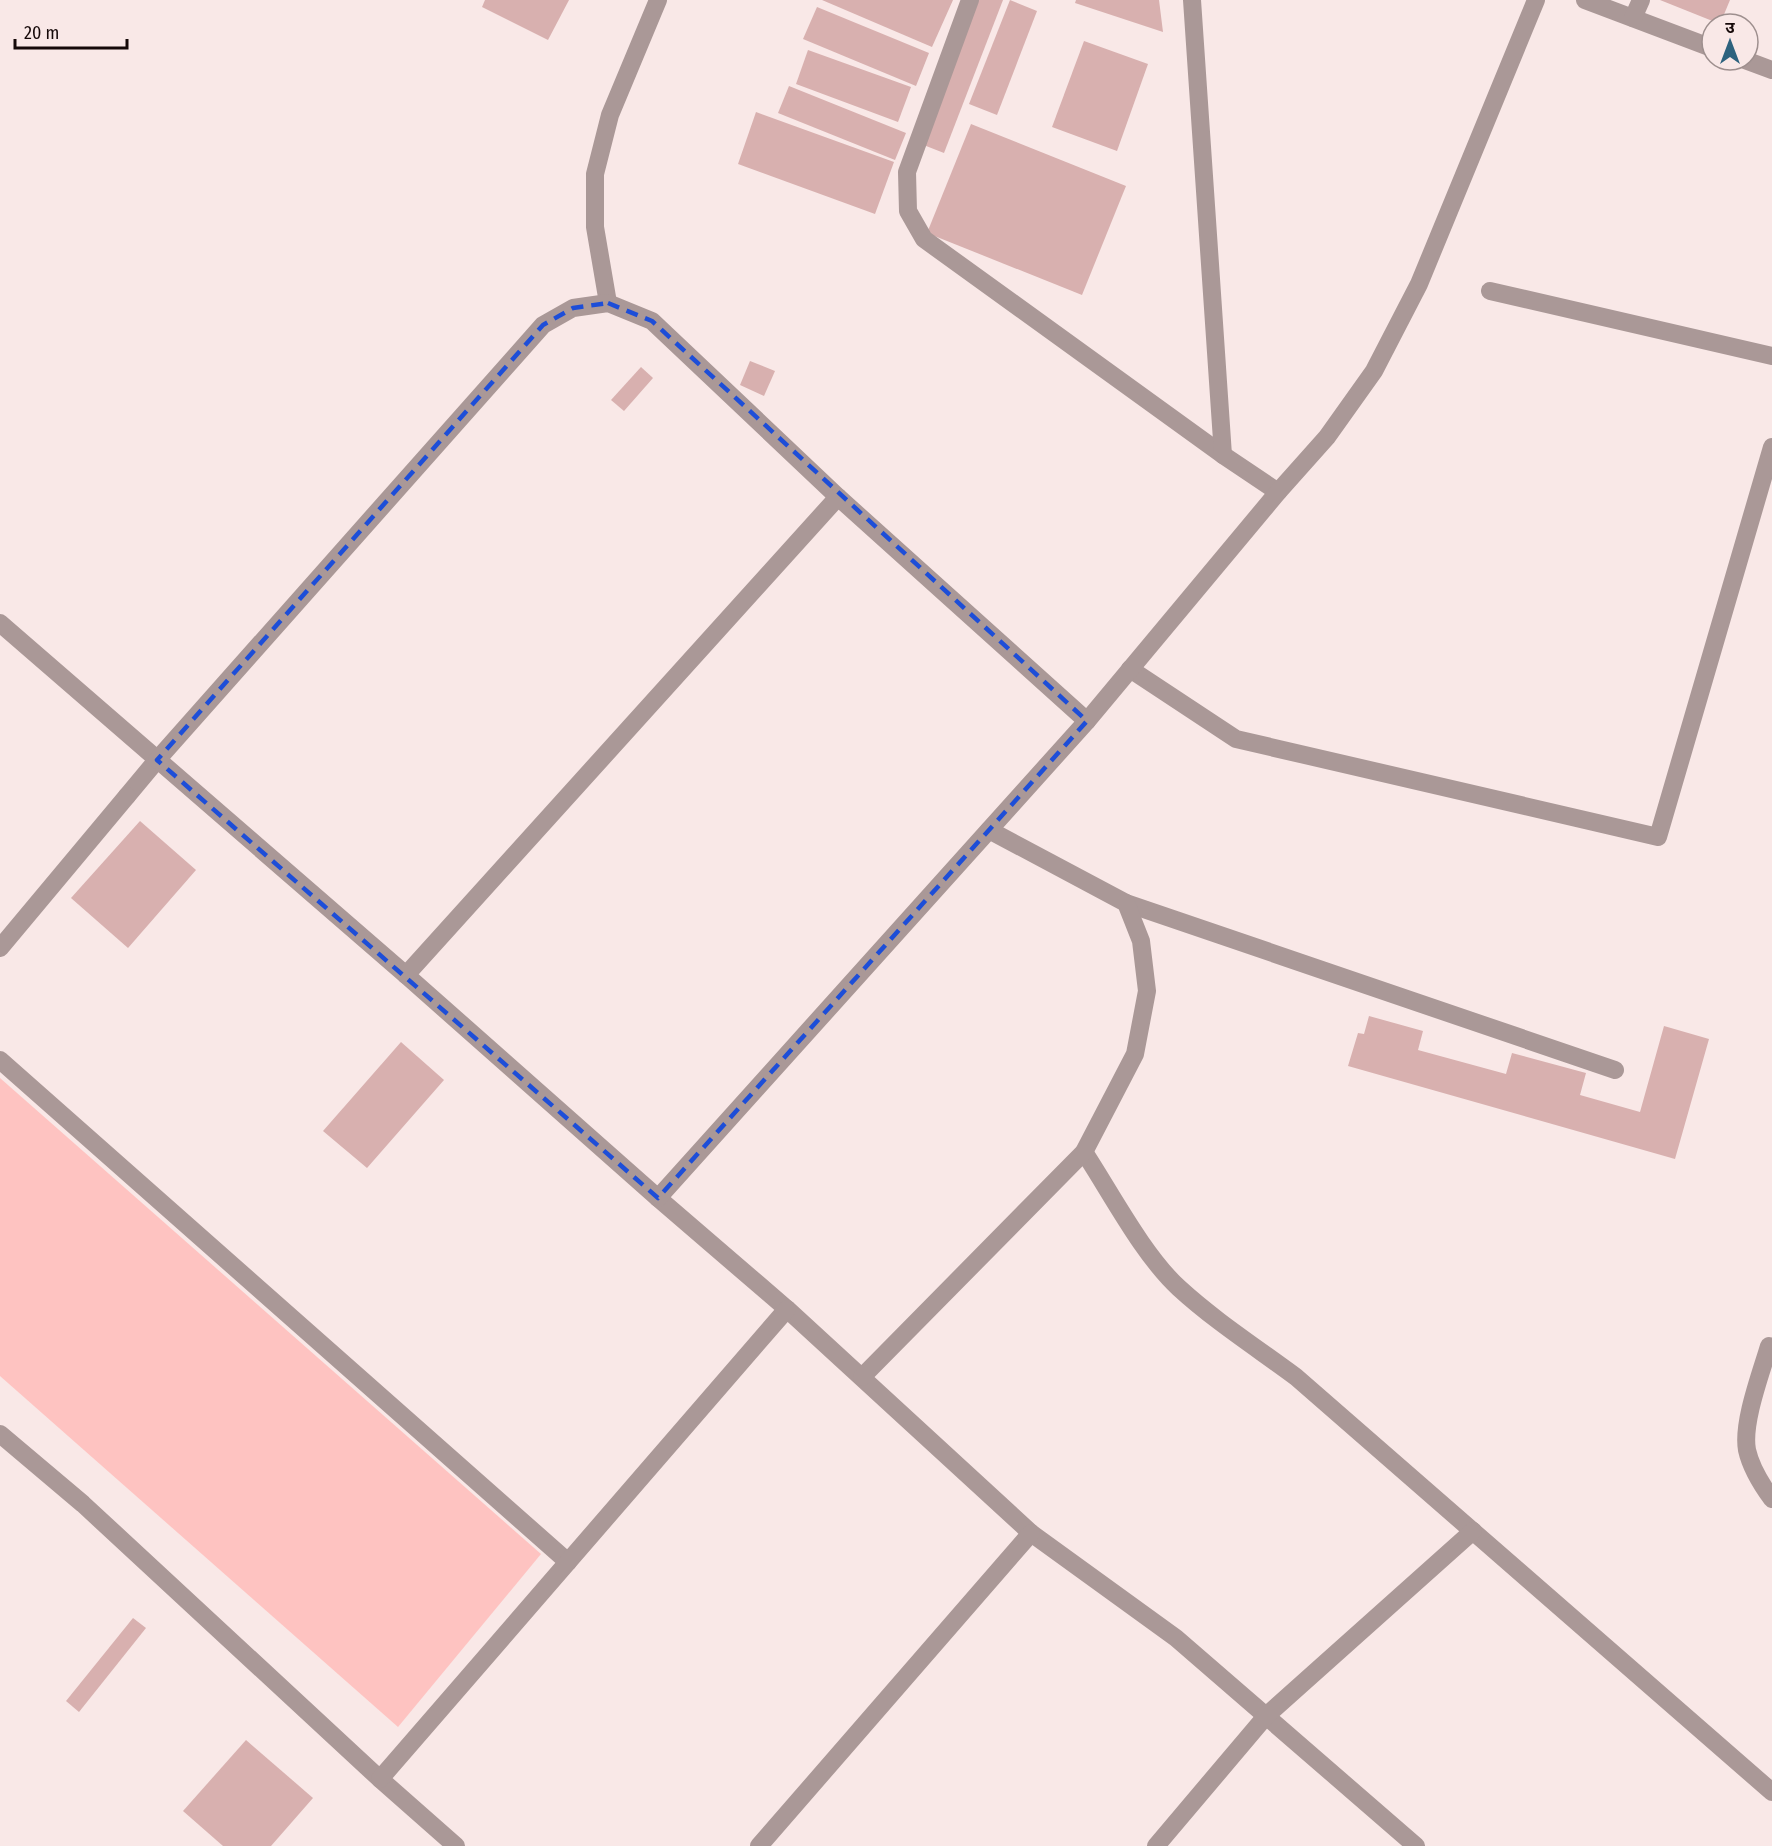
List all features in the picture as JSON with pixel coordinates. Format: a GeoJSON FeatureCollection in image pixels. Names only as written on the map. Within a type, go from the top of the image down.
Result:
{"type":"FeatureCollection","features":[{"type":"Feature","properties":{"kind":"street"},"geometry":{"type":"LineString","coordinates":[[608,303],[595,227],[595,174],[610,115],[658,0]]}},
{"type":"Feature","properties":{"kind":"street"},"geometry":{"type":"LineString","coordinates":[[970,0],[907,172],[908,211],[924,239],[1222,455],[1278,492]]}},
{"type":"Feature","properties":{"kind":"street"},"geometry":{"type":"LineString","coordinates":[[1192,0],[1222,455]]}},
{"type":"Feature","properties":{"kind":"street"},"geometry":{"type":"LineString","coordinates":[[658,1198],[1086,720],[1327,437],[1374,371],[1419,284],[1536,0]]}},
{"type":"Feature","properties":{"kind":"street"},"geometry":{"type":"LineString","coordinates":[[1585,0],[1700,43]]}},
{"type":"Feature","properties":{"kind":"street"},"geometry":{"type":"LineString","coordinates":[[1633,18],[1641,0]]}},
{"type":"Feature","properties":{"kind":"street"},"geometry":{"type":"LineString","coordinates":[[1490,291],[1772,356]]}},
{"type":"Feature","properties":{"kind":"street"},"geometry":{"type":"LineString","coordinates":[[0,948],[157,760],[543,325],[573,308],[608,303],[652,321],[838,496],[1086,720]]}},
{"type":"Feature","properties":{"kind":"street"},"geometry":{"type":"LineString","coordinates":[[1130,669],[1236,739],[1658,837],[1772,447]]}},
{"type":"Feature","properties":{"kind":"street"},"geometry":{"type":"LineString","coordinates":[[406,975],[838,496]]}},
{"type":"Feature","properties":{"kind":"street"},"geometry":{"type":"LineString","coordinates":[[0,623],[787,1309],[1031,1533],[1176,1638],[1416,1846]]}},
{"type":"Feature","properties":{"kind":"street"},"geometry":{"type":"LineString","coordinates":[[989,830],[1126,903],[1615,1070]]}},
{"type":"Feature","properties":{"kind":"street"},"geometry":{"type":"LineString","coordinates":[[862,1377],[1084,1152],[1135,1054],[1147,991],[1141,941],[1126,903]]}},
{"type":"Feature","properties":{"kind":"street"},"geometry":{"type":"LineString","coordinates":[[0,1060],[568,1562]]}},
{"type":"Feature","properties":{"kind":"street"},"geometry":{"type":"LineString","coordinates":[[1084,1152],[1150,1254],[1178,1287],[1222,1323],[1296,1377],[1772,1792]]}},
{"type":"Feature","properties":{"kind":"street"},"geometry":{"type":"LineString","coordinates":[[380,1779],[787,1309]]}},
{"type":"Feature","properties":{"kind":"street"},"geometry":{"type":"LineString","coordinates":[[1772,1347],[1769,1346],[1749,1418],[1747,1448],[1759,1482],[1772,1499]]}},
{"type":"Feature","properties":{"kind":"street"},"geometry":{"type":"LineString","coordinates":[[0,1434],[83,1504],[380,1779],[456,1846]]}},
{"type":"Feature","properties":{"kind":"street"},"geometry":{"type":"LineString","coordinates":[[1156,1846],[1266,1716],[1473,1531]]}},
{"type":"Feature","properties":{"kind":"street"},"geometry":{"type":"LineString","coordinates":[[759,1846],[1031,1533]]}},
{"type":"Feature","properties":{"kind":"highlighted area"},"geometry":{"type":"Polygon","coordinates":[[[608,303],[652,321],[1087,721],[658,1198],[157,760],[543,325],[573,308],[608,303]]]}},
{"type":"Feature","properties":{"kind":"shaded area"},"geometry":{"type":"Polygon","coordinates":[[[0,1078],[541,1554],[398,1727],[0,1376],[0,1078]]]}},
{"type":"Feature","properties":{"kind":"building"},"geometry":{"type":"Polygon","coordinates":[[[485,0],[569,0],[548,40],[482,7],[485,0]]]}},
{"type":"Feature","properties":{"kind":"building"},"geometry":{"type":"Polygon","coordinates":[[[822,0],[953,0],[932,47],[822,0]]]}},
{"type":"Feature","properties":{"kind":"building"},"geometry":{"type":"Polygon","coordinates":[[[976,0],[1003,0],[944,153],[921,144],[976,0]]]}},
{"type":"Feature","properties":{"kind":"building"},"geometry":{"type":"Polygon","coordinates":[[[1010,0],[1037,11],[997,115],[969,104],[1010,0]]]}},
{"type":"Feature","properties":{"kind":"building"},"geometry":{"type":"Polygon","coordinates":[[[1076,0],[1159,0],[1163,32],[1075,3],[1076,0]]]}},
{"type":"Feature","properties":{"kind":"building"},"geometry":{"type":"Polygon","coordinates":[[[1660,0],[1730,0],[1725,12],[1700,12],[1700,16],[1660,0]]]}},
{"type":"Feature","properties":{"kind":"building"},"geometry":{"type":"Polygon","coordinates":[[[817,7],[929,53],[916,86],[803,39],[817,7]]]}},
{"type":"Feature","properties":{"kind":"building"},"geometry":{"type":"Polygon","coordinates":[[[1084,41],[1148,64],[1117,151],[1052,127],[1084,41]]]}},
{"type":"Feature","properties":{"kind":"building"},"geometry":{"type":"Polygon","coordinates":[[[808,50],[911,87],[898,122],[796,84],[808,50]]]}},
{"type":"Feature","properties":{"kind":"building"},"geometry":{"type":"Polygon","coordinates":[[[789,86],[906,133],[895,160],[778,113],[789,86]]]}},
{"type":"Feature","properties":{"kind":"building"},"geometry":{"type":"Polygon","coordinates":[[[756,112],[894,162],[875,214],[738,164],[756,112]]]}},
{"type":"Feature","properties":{"kind":"building"},"geometry":{"type":"Polygon","coordinates":[[[971,124],[1126,186],[1082,295],[927,233],[971,124]]]}},
{"type":"Feature","properties":{"kind":"building"},"geometry":{"type":"Polygon","coordinates":[[[750,361],[775,371],[764,396],[740,385],[750,361]]]}},
{"type":"Feature","properties":{"kind":"building"},"geometry":{"type":"Polygon","coordinates":[[[641,367],[653,378],[624,411],[611,400],[641,367]]]}},
{"type":"Feature","properties":{"kind":"building"},"geometry":{"type":"Polygon","coordinates":[[[140,821],[196,870],[128,948],[71,898],[140,821]]]}},
{"type":"Feature","properties":{"kind":"building"},"geometry":{"type":"Polygon","coordinates":[[[1369,1016],[1423,1031],[1418,1050],[1506,1074],[1512,1053],[1586,1073],[1580,1095],[1640,1112],[1664,1026],[1709,1039],[1675,1159],[1348,1066],[1358,1033],[1364,1034],[1369,1016]]]}},
{"type":"Feature","properties":{"kind":"building"},"geometry":{"type":"Polygon","coordinates":[[[401,1042],[444,1080],[367,1168],[323,1131],[401,1042]]]}},
{"type":"Feature","properties":{"kind":"building"},"geometry":{"type":"Polygon","coordinates":[[[133,1618],[146,1628],[79,1712],[66,1701],[133,1618]]]}},
{"type":"Feature","properties":{"kind":"building"},"geometry":{"type":"Polygon","coordinates":[[[246,1740],[313,1798],[271,1846],[223,1846],[183,1811],[246,1740]]]}}]}
